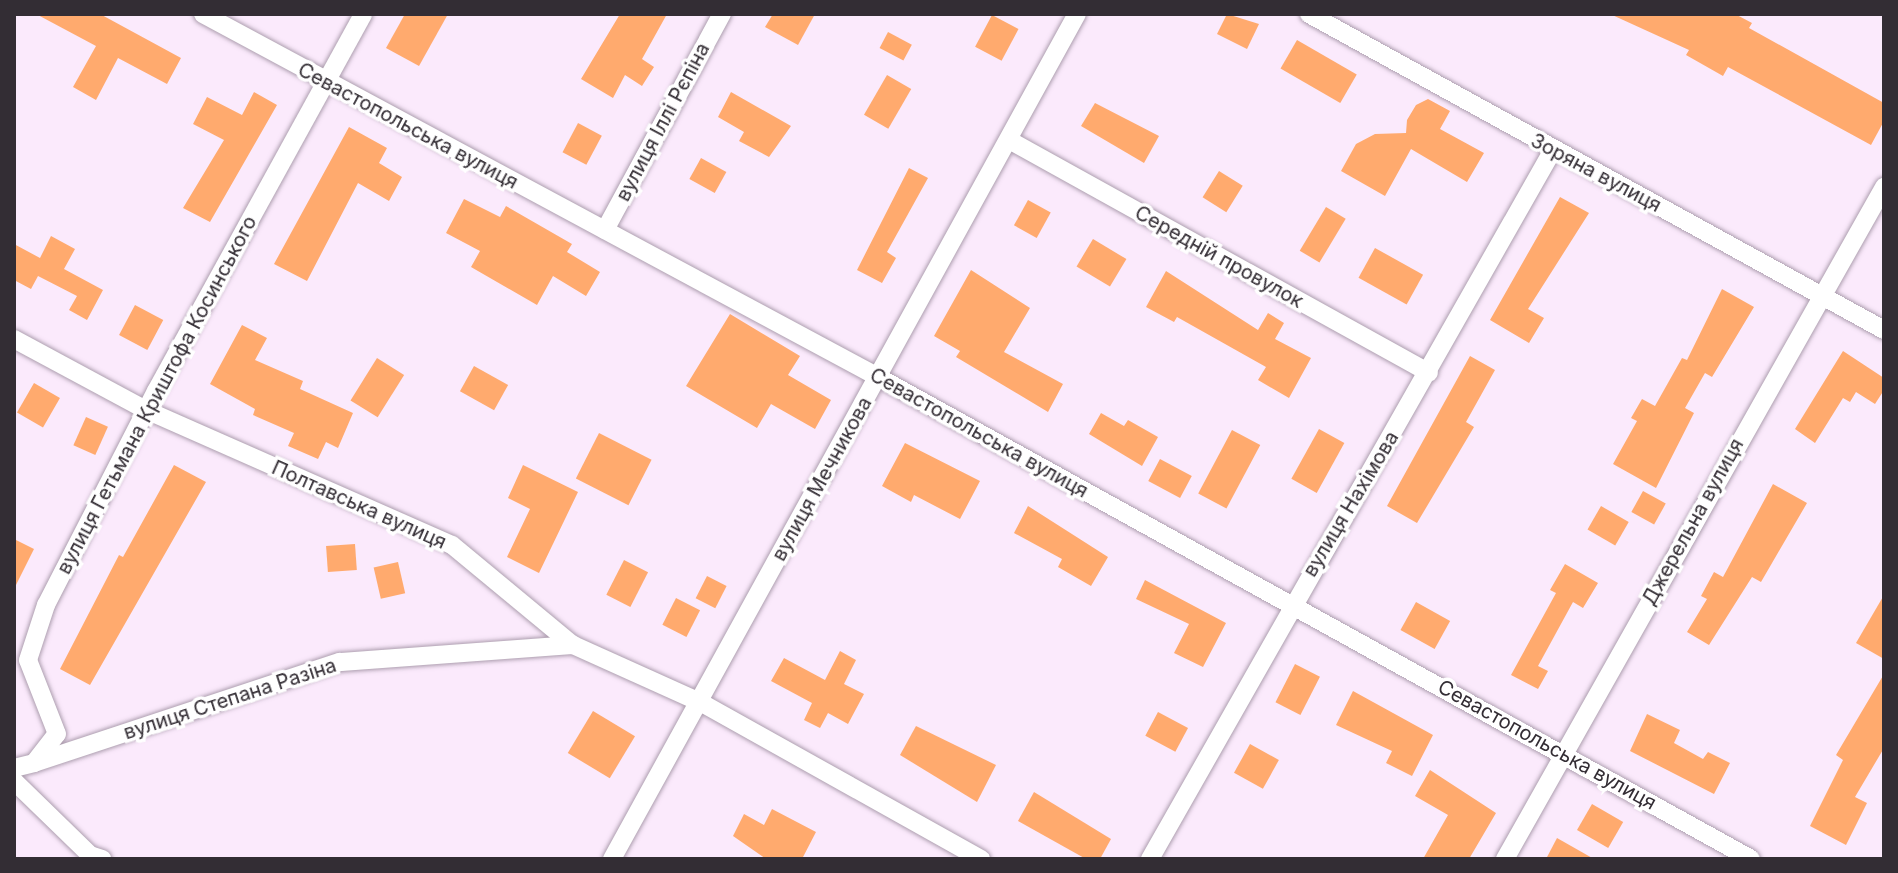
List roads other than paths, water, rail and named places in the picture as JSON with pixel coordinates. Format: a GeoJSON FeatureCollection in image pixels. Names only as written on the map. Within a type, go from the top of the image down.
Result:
{"type":"FeatureCollection","features":[{"type":"Feature","properties":{"kind":"street","name":"Севастопольська вулиця"},"geometry":{"type":"LineString","coordinates":[[203,14],[878,377],[1751,859]]}},
{"type":"Feature","properties":{"kind":"street","name":"вулиця Гетьмана Криштофа Косинського"},"geometry":{"type":"LineString","coordinates":[[34,763],[57,734],[28,660],[46,605],[146,410],[363,14]]}},
{"type":"Feature","properties":{"kind":"street","name":"вулиця Іллі Рєпіна"},"geometry":{"type":"LineString","coordinates":[[605,230],[722,14]]}},
{"type":"Feature","properties":{"kind":"street","name":"вулиця Мечникова"},"geometry":{"type":"LineString","coordinates":[[612,859],[1077,14]]}},
{"type":"Feature","properties":{"kind":"street","name":"Зоряна вулиця"},"geometry":{"type":"LineString","coordinates":[[1309,14],[1884,330]]}},
{"type":"Feature","properties":{"kind":"street","name":"Середній провулок"},"geometry":{"type":"LineString","coordinates":[[1009,140],[1429,373]]}},
{"type":"Feature","properties":{"kind":"street","name":"вулиця Нахімова"},"geometry":{"type":"LineString","coordinates":[[1150,859],[1291,605],[1429,373],[1553,150]]}},
{"type":"Feature","properties":{"kind":"street","name":"Джерельна вулиця"},"geometry":{"type":"LineString","coordinates":[[1505,859],[1821,293],[1884,187]]}},
{"type":"Feature","properties":{"kind":"street","name":"Полтавська вулиця"},"geometry":{"type":"LineString","coordinates":[[14,339],[146,410],[452,545],[573,645],[700,702],[981,859]]}},
{"type":"Feature","properties":{"kind":"street","name":"вулиця Степана Разіна"},"geometry":{"type":"LineString","coordinates":[[34,763],[340,662],[573,645]]}},
{"type":"Feature","properties":{"kind":"street"},"geometry":{"type":"LineString","coordinates":[[14,768],[34,763]]}},
{"type":"Feature","properties":{"kind":"street"},"geometry":{"type":"LineString","coordinates":[[14,781],[90,855],[102,859]]}}]}
